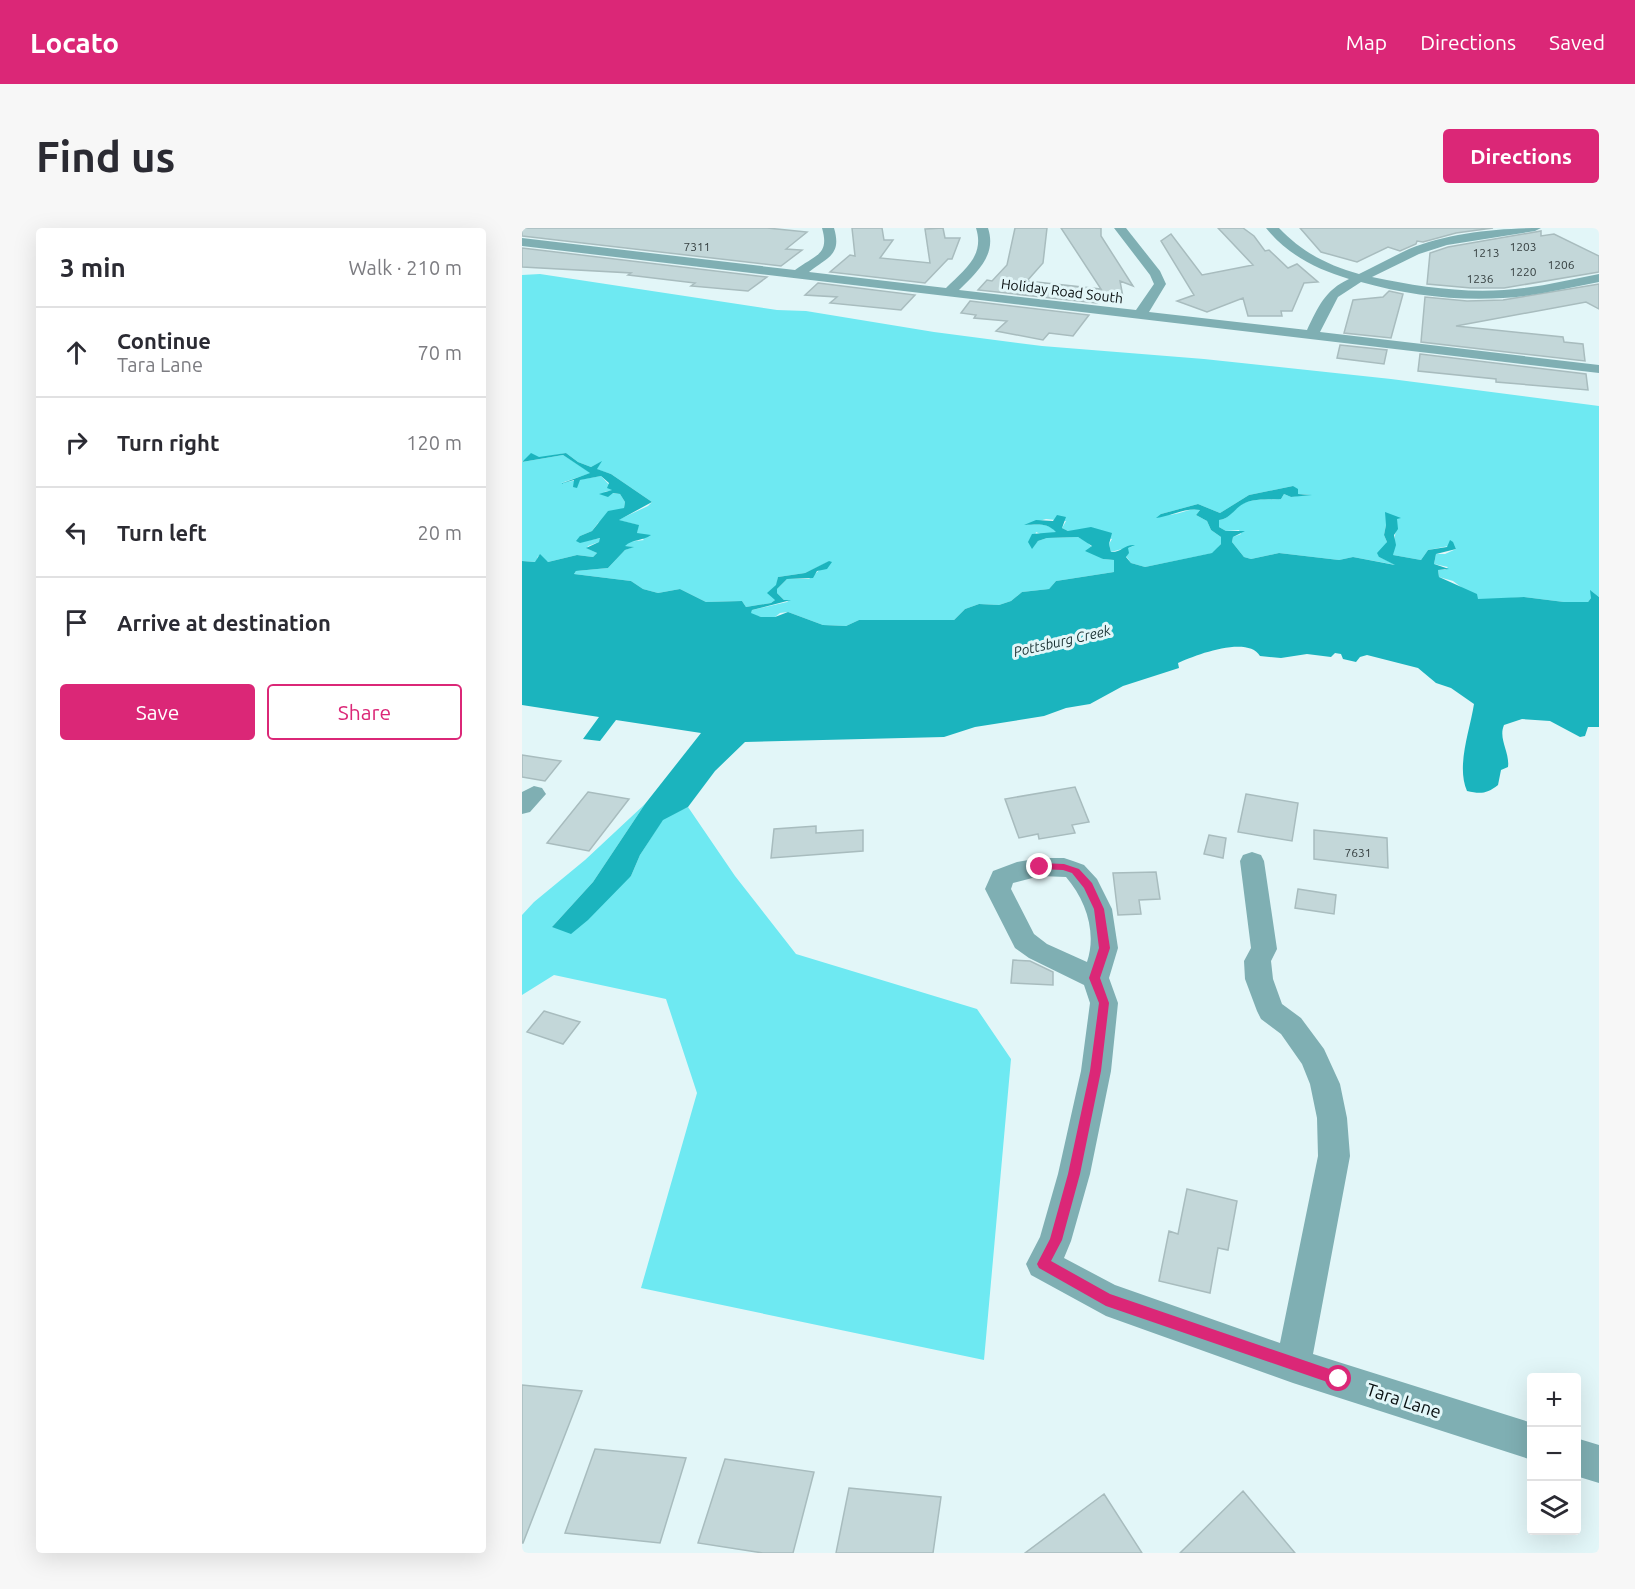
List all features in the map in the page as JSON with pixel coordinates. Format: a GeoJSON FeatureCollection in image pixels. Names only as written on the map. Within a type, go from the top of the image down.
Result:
{"type":"FeatureCollection","features":[{"type":"Feature","properties":{"kind":"street"},"geometry":{"type":"LineString","coordinates":[[796,275],[830,250],[832,242],[828,228]]}},
{"type":"Feature","properties":{"kind":"street"},"geometry":{"type":"LineString","coordinates":[[949,292],[985,252],[987,242],[982,228]]}},
{"type":"Feature","properties":{"kind":"street"},"geometry":{"type":"LineString","coordinates":[[1120,228],[1156,274],[1160,284],[1140,315]]}},
{"type":"Feature","properties":{"kind":"street"},"geometry":{"type":"LineString","coordinates":[[1272,228],[1304,256],[1362,277],[1415,290],[1469,295],[1520,292],[1599,278]]}},
{"type":"Feature","properties":{"kind":"street"},"geometry":{"type":"LineString","coordinates":[[1312,335],[1326,303],[1346,285],[1362,277],[1430,246],[1535,228]]}},
{"type":"Feature","properties":{"kind":"street","name":"Holiday Road South"},"geometry":{"type":"LineString","coordinates":[[522,242],[1599,369]]}},
{"type":"Feature","properties":{"kind":"street"},"geometry":{"type":"LineString","coordinates":[[1252,861],[1264,949],[1257,961],[1260,979],[1271,1011],[1292,1026],[1314,1058],[1325,1084],[1332,1118],[1334,1156],[1293,1365]]}},
{"type":"Feature","properties":{"kind":"street","name":"Tara Lane"},"geometry":{"type":"LineString","coordinates":[[1095,978],[1104,1003],[1096,1071],[1074,1174],[1055,1240],[1043,1264],[1106,1299],[1293,1365],[1527,1440]]}},
{"type":"Feature","properties":{"kind":"street"},"geometry":{"type":"LineString","coordinates":[[1581,1459],[1599,1464]]}},
{"type":"Feature","properties":{"kind":"shaded area"},"geometry":{"type":"Polygon","coordinates":[[[540,274],[777,310],[806,311],[934,332],[1042,346],[1204,359],[1391,379],[1599,406],[1599,597],[1591,591],[1591,598],[1588,602],[1564,602],[1524,597],[1477,599],[1453,581],[1439,577],[1438,570],[1445,570],[1448,567],[1434,564],[1436,554],[1445,554],[1456,549],[1454,545],[1428,550],[1421,560],[1393,555],[1397,517],[1386,525],[1384,535],[1387,542],[1379,557],[1396,565],[1353,557],[1339,560],[1279,553],[1251,559],[1244,557],[1232,542],[1233,537],[1241,534],[1239,530],[1226,531],[1219,527],[1219,520],[1226,518],[1246,502],[1281,499],[1284,494],[1291,497],[1310,494],[1297,494],[1293,486],[1249,495],[1220,513],[1198,504],[1161,514],[1172,515],[1195,509],[1200,510],[1196,515],[1207,521],[1211,530],[1221,537],[1221,544],[1213,553],[1145,567],[1131,563],[1126,556],[1128,548],[1133,546],[1111,552],[1109,544],[1112,539],[1068,531],[1062,528],[1066,521],[1046,519],[1025,525],[1045,525],[1057,532],[1043,535],[1036,532],[1032,548],[1038,541],[1047,538],[1078,537],[1087,542],[1103,559],[1114,560],[1114,572],[1056,581],[1049,589],[1022,592],[1011,601],[999,605],[979,604],[965,609],[954,620],[859,620],[846,626],[823,625],[788,612],[780,613],[775,617],[750,614],[752,610],[787,602],[789,600],[784,600],[777,593],[777,589],[787,579],[809,579],[830,561],[805,573],[778,577],[775,600],[771,603],[746,607],[742,601],[706,602],[680,589],[658,593],[643,589],[631,581],[574,574],[576,571],[608,568],[625,550],[633,547],[624,546],[628,542],[644,540],[637,533],[638,525],[618,520],[652,502],[611,474],[596,469],[601,462],[591,467],[578,462],[566,453],[522,461],[522,275],[540,274]]]}},
{"type":"Feature","properties":{"kind":"shaded area"},"geometry":{"type":"Polygon","coordinates":[[[563,455],[591,473],[561,483],[601,476],[614,490],[604,492],[620,494],[625,502],[624,508],[598,523],[592,531],[580,536],[580,542],[601,538],[599,542],[587,548],[597,553],[593,557],[577,555],[548,562],[538,556],[536,562],[522,561],[522,462],[563,455]]]}},
{"type":"Feature","properties":{"kind":"shaded area"},"geometry":{"type":"Polygon","coordinates":[[[645,804],[593,882],[552,927],[631,876],[640,855],[663,819],[688,807],[735,876],[796,954],[977,1009],[1011,1059],[984,1360],[641,1288],[697,1093],[666,999],[554,975],[522,995],[522,915],[645,804]]]}},
{"type":"Feature","properties":{"kind":"water","name":"Pottsburg Creek"},"geometry":{"type":"Polygon","coordinates":[[[531,453],[539,457],[566,453],[578,462],[591,467],[602,461],[597,469],[611,474],[652,502],[619,520],[639,525],[637,533],[651,535],[625,546],[634,547],[625,550],[608,568],[576,571],[574,574],[631,581],[643,589],[658,593],[680,589],[706,602],[742,601],[746,607],[771,603],[775,600],[767,593],[776,585],[778,577],[805,573],[829,561],[832,562],[827,569],[817,571],[813,578],[787,579],[777,589],[777,593],[784,600],[791,600],[752,610],[751,613],[761,617],[775,617],[788,612],[823,625],[846,626],[859,620],[954,620],[965,609],[979,604],[999,605],[1011,601],[1022,592],[1049,589],[1056,581],[1114,572],[1114,560],[1103,559],[1085,551],[1092,546],[1078,537],[1047,538],[1038,541],[1032,549],[1028,542],[1032,534],[1056,532],[1045,525],[1024,525],[1036,520],[1053,521],[1057,515],[1066,517],[1062,528],[1068,531],[1091,527],[1112,533],[1109,544],[1111,552],[1135,545],[1128,548],[1129,553],[1126,557],[1131,563],[1145,567],[1212,553],[1221,544],[1221,537],[1211,530],[1207,521],[1196,515],[1200,510],[1184,511],[1156,518],[1161,514],[1198,504],[1220,513],[1249,495],[1293,486],[1298,489],[1298,494],[1312,495],[1291,497],[1284,494],[1281,499],[1247,502],[1226,518],[1219,520],[1219,527],[1226,531],[1245,531],[1233,537],[1232,542],[1244,557],[1251,559],[1279,553],[1339,560],[1353,557],[1395,565],[1379,557],[1377,553],[1387,542],[1384,535],[1385,512],[1401,518],[1397,519],[1398,529],[1394,535],[1396,545],[1393,555],[1421,560],[1428,550],[1447,547],[1450,540],[1456,549],[1436,554],[1434,564],[1449,569],[1438,570],[1439,577],[1477,594],[1478,599],[1524,597],[1564,602],[1588,602],[1591,598],[1590,590],[1599,597],[1599,727],[1588,727],[1585,736],[1580,737],[1550,721],[1522,719],[1504,725],[1502,735],[1508,767],[1501,770],[1498,785],[1490,790],[1476,793],[1467,791],[1463,771],[1463,759],[1474,704],[1451,688],[1436,683],[1418,668],[1367,655],[1360,657],[1356,662],[1343,659],[1341,654],[1335,653],[1331,657],[1307,654],[1281,658],[1260,656],[1254,650],[1245,647],[1233,647],[1208,652],[1178,663],[1179,668],[1123,686],[1090,704],[1066,708],[1044,716],[975,727],[944,737],[745,742],[715,771],[688,807],[663,820],[640,855],[631,876],[571,934],[552,927],[593,882],[645,804],[701,733],[616,720],[600,741],[583,739],[599,717],[522,705],[522,561],[535,562],[540,554],[548,562],[577,555],[593,557],[597,553],[586,548],[599,542],[600,538],[580,543],[576,541],[580,536],[592,531],[608,511],[624,508],[625,502],[620,494],[613,493],[608,497],[599,494],[612,490],[607,488],[609,483],[601,476],[580,480],[577,488],[573,487],[574,480],[560,484],[590,473],[563,455],[522,462],[531,453]]]}},
{"type":"Feature","properties":{"kind":"building"},"geometry":{"type":"Polygon","coordinates":[[[522,228],[767,228],[807,232],[786,249],[802,250],[781,266],[522,236],[522,228]]]}},
{"type":"Feature","properties":{"kind":"building"},"geometry":{"type":"Polygon","coordinates":[[[852,228],[882,228],[884,240],[893,240],[880,258],[930,263],[925,229],[943,228],[945,238],[960,238],[952,259],[948,259],[925,283],[830,272],[850,255],[855,256],[852,228]]]}},
{"type":"Feature","properties":{"kind":"building"},"geometry":{"type":"Polygon","coordinates":[[[1015,228],[1047,228],[1043,263],[1027,281],[1101,289],[1061,228],[1101,228],[1101,236],[1133,286],[1120,281],[1123,297],[1107,298],[1105,293],[1097,303],[978,290],[987,280],[992,281],[1007,265],[1015,228]]]}},
{"type":"Feature","properties":{"kind":"building"},"geometry":{"type":"Polygon","coordinates":[[[1218,228],[1243,228],[1254,236],[1265,251],[1269,250],[1288,268],[1297,264],[1318,282],[1304,283],[1292,311],[1281,311],[1282,316],[1248,316],[1243,298],[1207,312],[1177,301],[1194,295],[1161,241],[1171,234],[1202,275],[1253,265],[1218,228]]]}},
{"type":"Feature","properties":{"kind":"building"},"geometry":{"type":"Polygon","coordinates":[[[1300,228],[1493,228],[1456,233],[1423,242],[1417,241],[1416,244],[1400,251],[1388,247],[1357,262],[1321,252],[1300,228]]]}},
{"type":"Feature","properties":{"kind":"building"},"geometry":{"type":"Polygon","coordinates":[[[1541,231],[1541,236],[1554,234],[1599,256],[1599,272],[1504,288],[1427,284],[1430,253],[1448,247],[1541,231]]]}},
{"type":"Feature","properties":{"kind":"building"},"geometry":{"type":"Polygon","coordinates":[[[522,248],[767,277],[748,291],[691,286],[695,283],[628,275],[631,273],[522,267],[522,248]]]}},
{"type":"Feature","properties":{"kind":"building"},"geometry":{"type":"Polygon","coordinates":[[[818,283],[915,295],[901,310],[830,303],[837,297],[805,295],[818,283]]]}},
{"type":"Feature","properties":{"kind":"building"},"geometry":{"type":"Polygon","coordinates":[[[1599,284],[1599,309],[1586,302],[1456,326],[1563,337],[1564,342],[1583,344],[1585,361],[1421,342],[1425,297],[1467,301],[1503,300],[1599,284]]]}},
{"type":"Feature","properties":{"kind":"building"},"geometry":{"type":"Polygon","coordinates":[[[1389,291],[1403,294],[1391,338],[1344,333],[1353,300],[1383,297],[1389,291]]]}},
{"type":"Feature","properties":{"kind":"building"},"geometry":{"type":"Polygon","coordinates":[[[970,301],[1089,315],[1073,336],[1049,333],[1043,340],[996,331],[1007,321],[974,318],[976,315],[961,313],[970,301]]]}},
{"type":"Feature","properties":{"kind":"building"},"geometry":{"type":"Polygon","coordinates":[[[1340,345],[1387,350],[1384,364],[1337,358],[1340,345]]]}},
{"type":"Feature","properties":{"kind":"building"},"geometry":{"type":"Polygon","coordinates":[[[1420,354],[1586,374],[1588,390],[1496,382],[1496,379],[1418,371],[1420,354]]]}},
{"type":"Feature","properties":{"kind":"building"},"geometry":{"type":"Polygon","coordinates":[[[522,755],[561,761],[545,781],[522,777],[522,755]]]}},
{"type":"Feature","properties":{"kind":"building"},"geometry":{"type":"Polygon","coordinates":[[[1075,787],[1089,822],[1072,825],[1075,833],[1039,839],[1038,834],[1019,838],[1005,799],[1075,787]]]}},
{"type":"Feature","properties":{"kind":"building"},"geometry":{"type":"Polygon","coordinates":[[[588,792],[629,799],[589,851],[547,843],[588,792]]]}},
{"type":"Feature","properties":{"kind":"building"},"geometry":{"type":"Polygon","coordinates":[[[1246,794],[1298,803],[1292,841],[1238,832],[1246,794]]]}},
{"type":"Feature","properties":{"kind":"building"},"geometry":{"type":"Polygon","coordinates":[[[816,826],[816,833],[863,830],[863,851],[771,858],[774,829],[816,826]]]}},
{"type":"Feature","properties":{"kind":"building"},"geometry":{"type":"Polygon","coordinates":[[[1314,830],[1387,838],[1388,868],[1314,859],[1314,830]]]}},
{"type":"Feature","properties":{"kind":"building"},"geometry":{"type":"Polygon","coordinates":[[[1209,835],[1226,838],[1223,858],[1204,854],[1209,835]]]}},
{"type":"Feature","properties":{"kind":"building"},"geometry":{"type":"Polygon","coordinates":[[[1156,872],[1160,899],[1139,900],[1141,914],[1118,915],[1113,873],[1156,872]]]}},
{"type":"Feature","properties":{"kind":"building"},"geometry":{"type":"Polygon","coordinates":[[[1298,889],[1336,895],[1334,914],[1295,908],[1298,889]]]}},
{"type":"Feature","properties":{"kind":"building"},"geometry":{"type":"Polygon","coordinates":[[[1013,960],[1030,961],[1053,972],[1053,985],[1011,983],[1013,960]]]}},
{"type":"Feature","properties":{"kind":"building"},"geometry":{"type":"Polygon","coordinates":[[[544,1011],[580,1022],[563,1044],[527,1032],[544,1011]]]}},
{"type":"Feature","properties":{"kind":"building"},"geometry":{"type":"Polygon","coordinates":[[[1187,1189],[1237,1201],[1228,1250],[1218,1248],[1210,1293],[1159,1281],[1169,1231],[1178,1234],[1187,1189]]]}},
{"type":"Feature","properties":{"kind":"building"},"geometry":{"type":"Polygon","coordinates":[[[522,1385],[582,1391],[523,1543],[522,1543],[522,1385]]]}},
{"type":"Feature","properties":{"kind":"building"},"geometry":{"type":"Polygon","coordinates":[[[595,1449],[686,1458],[660,1543],[565,1533],[595,1449]]]}},
{"type":"Feature","properties":{"kind":"building"},"geometry":{"type":"Polygon","coordinates":[[[725,1459],[814,1472],[793,1553],[763,1553],[698,1543],[725,1459]]]}},
{"type":"Feature","properties":{"kind":"building"},"geometry":{"type":"Polygon","coordinates":[[[849,1488],[941,1497],[933,1553],[836,1553],[849,1488]]]}},
{"type":"Feature","properties":{"kind":"building"},"geometry":{"type":"Polygon","coordinates":[[[1243,1491],[1295,1553],[1180,1553],[1243,1491]]]}},
{"type":"Feature","properties":{"kind":"building"},"geometry":{"type":"Polygon","coordinates":[[[1104,1494],[1142,1553],[1025,1553],[1104,1494]]]}},
{"type":"Feature","properties":{"kind":"route"},"geometry":{"type":"LineString","coordinates":[[1040,867],[1064,867],[1076,871],[1088,886],[1099,909],[1105,948],[1095,978],[1104,1003],[1096,1071],[1074,1174],[1055,1240],[1043,1264],[1106,1299],[1339,1379]]}}]}
